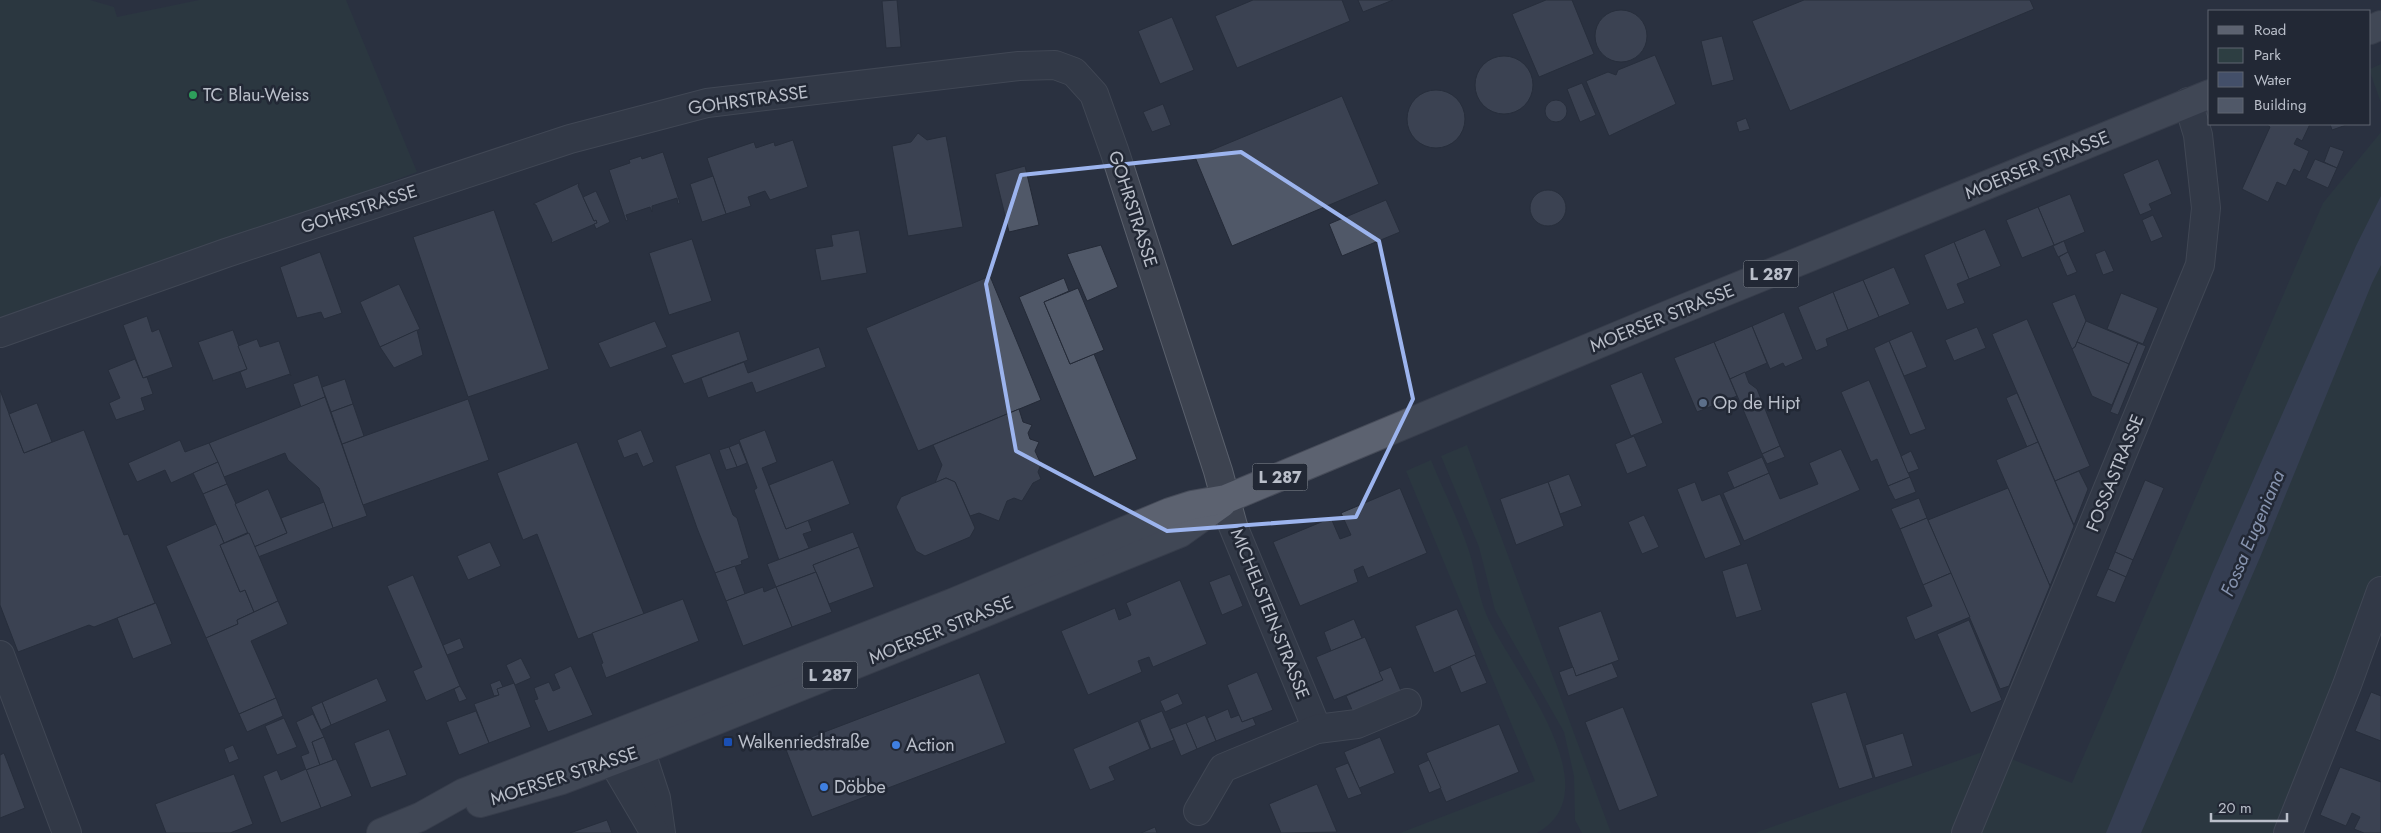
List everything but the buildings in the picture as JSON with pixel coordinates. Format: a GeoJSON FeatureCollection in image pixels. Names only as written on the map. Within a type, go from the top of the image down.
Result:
{"type":"FeatureCollection","features":[{"type":"Feature","properties":{"kind":"main road","name":"MOERSER STRASSE"},"geometry":{"type":"LineString","coordinates":[[380,833],[420,817],[526,790],[610,750],[1180,533],[1226,499],[2199,98]]}},
{"type":"Feature","properties":{"kind":"street","name":"GOHRSTRASSE"},"geometry":{"type":"LineString","coordinates":[[0,333],[226,253],[570,140],[706,103],[1018,66],[1055,65],[1074,72],[1094,94],[1115,153],[1226,499]]}},
{"type":"Feature","properties":{"kind":"street","name":"FOSSASTRASSE"},"geometry":{"type":"LineString","coordinates":[[1966,833],[2200,265],[2206,208],[2198,134],[2199,98]]}},
{"type":"Feature","properties":{"kind":"street","name":"MICHELSTEIN-STRASSE"},"geometry":{"type":"LineString","coordinates":[[1226,499],[1233,526],[1316,729]]}},
{"type":"Feature","properties":{"kind":"street"},"geometry":{"type":"LineString","coordinates":[[2288,833],[2347,685],[2381,592]]}},
{"type":"Feature","properties":{"kind":"street"},"geometry":{"type":"LineString","coordinates":[[0,655],[67,833]]}},
{"type":"Feature","properties":{"kind":"street"},"geometry":{"type":"LineString","coordinates":[[1198,811],[1223,768],[1316,729],[1357,724],[1407,703]]}},
{"type":"Feature","properties":{"kind":"street"},"geometry":{"type":"LineString","coordinates":[[638,739],[656,798],[661,833]]}},
{"type":"Feature","properties":{"kind":"street"},"geometry":{"type":"LineString","coordinates":[[610,750],[654,833]]}},
{"type":"Feature","properties":{"kind":"highlighted area"},"geometry":{"type":"Polygon","coordinates":[[[1241,152],[1379,241],[1413,399],[1356,517],[1167,531],[1016,451],[986,284],[1021,175],[1241,152]]]}},
{"type":"Feature","properties":{"kind":"green space","name":"TC Blau-Weiss"},"geometry":{"type":"Polygon","coordinates":[[[0,0],[90,0],[114,7],[117,17],[199,0],[346,0],[417,172],[324,207],[0,317],[0,0]]]}},
{"type":"Feature","properties":{"kind":"green space"},"geometry":{"type":"Polygon","coordinates":[[[2381,64],[2381,103],[2371,75],[2371,69],[2381,64]]]}},
{"type":"Feature","properties":{"kind":"green space"},"geometry":{"type":"Polygon","coordinates":[[[2381,132],[2381,592],[2288,833],[1973,833],[2004,756],[2072,783],[2323,203],[2381,132]]]}},
{"type":"Feature","properties":{"kind":"green space"},"geometry":{"type":"Polygon","coordinates":[[[1467,445],[1611,833],[1582,833],[1575,820],[1574,776],[1564,732],[1495,610],[1479,547],[1441,456],[1467,445]]]}},
{"type":"Feature","properties":{"kind":"green space"},"geometry":{"type":"Polygon","coordinates":[[[1431,460],[1465,539],[1487,616],[1550,727],[1561,759],[1565,788],[1558,813],[1537,833],[1400,833],[1535,781],[1406,471],[1431,460]]]}},
{"type":"Feature","properties":{"kind":"green space"},"geometry":{"type":"Polygon","coordinates":[[[1982,752],[1951,833],[1755,833],[1982,752]]]}},
{"type":"Feature","properties":{"kind":"water","name":"Fossa Eugeniana"},"geometry":{"type":"Polygon","coordinates":[[[2381,196],[2381,265],[2261,555],[2141,833],[2106,833],[2212,574],[2356,246],[2381,196]]]}},
{"type":"Feature","properties":{"kind":"place","name":"TC Blau-Weiss"},"geometry":{"type":"Point","coordinates":[193,95]}},
{"type":"Feature","properties":{"kind":"place","name":"Op de Hipt"},"geometry":{"type":"Point","coordinates":[1703,403]}},
{"type":"Feature","properties":{"kind":"place","name":"Walkenriedstraße"},"geometry":{"type":"Point","coordinates":[728,742]}},
{"type":"Feature","properties":{"kind":"place","name":"Action"},"geometry":{"type":"Point","coordinates":[896,745]}},
{"type":"Feature","properties":{"kind":"place","name":"Döbbe"},"geometry":{"type":"Point","coordinates":[824,787]}}]}
